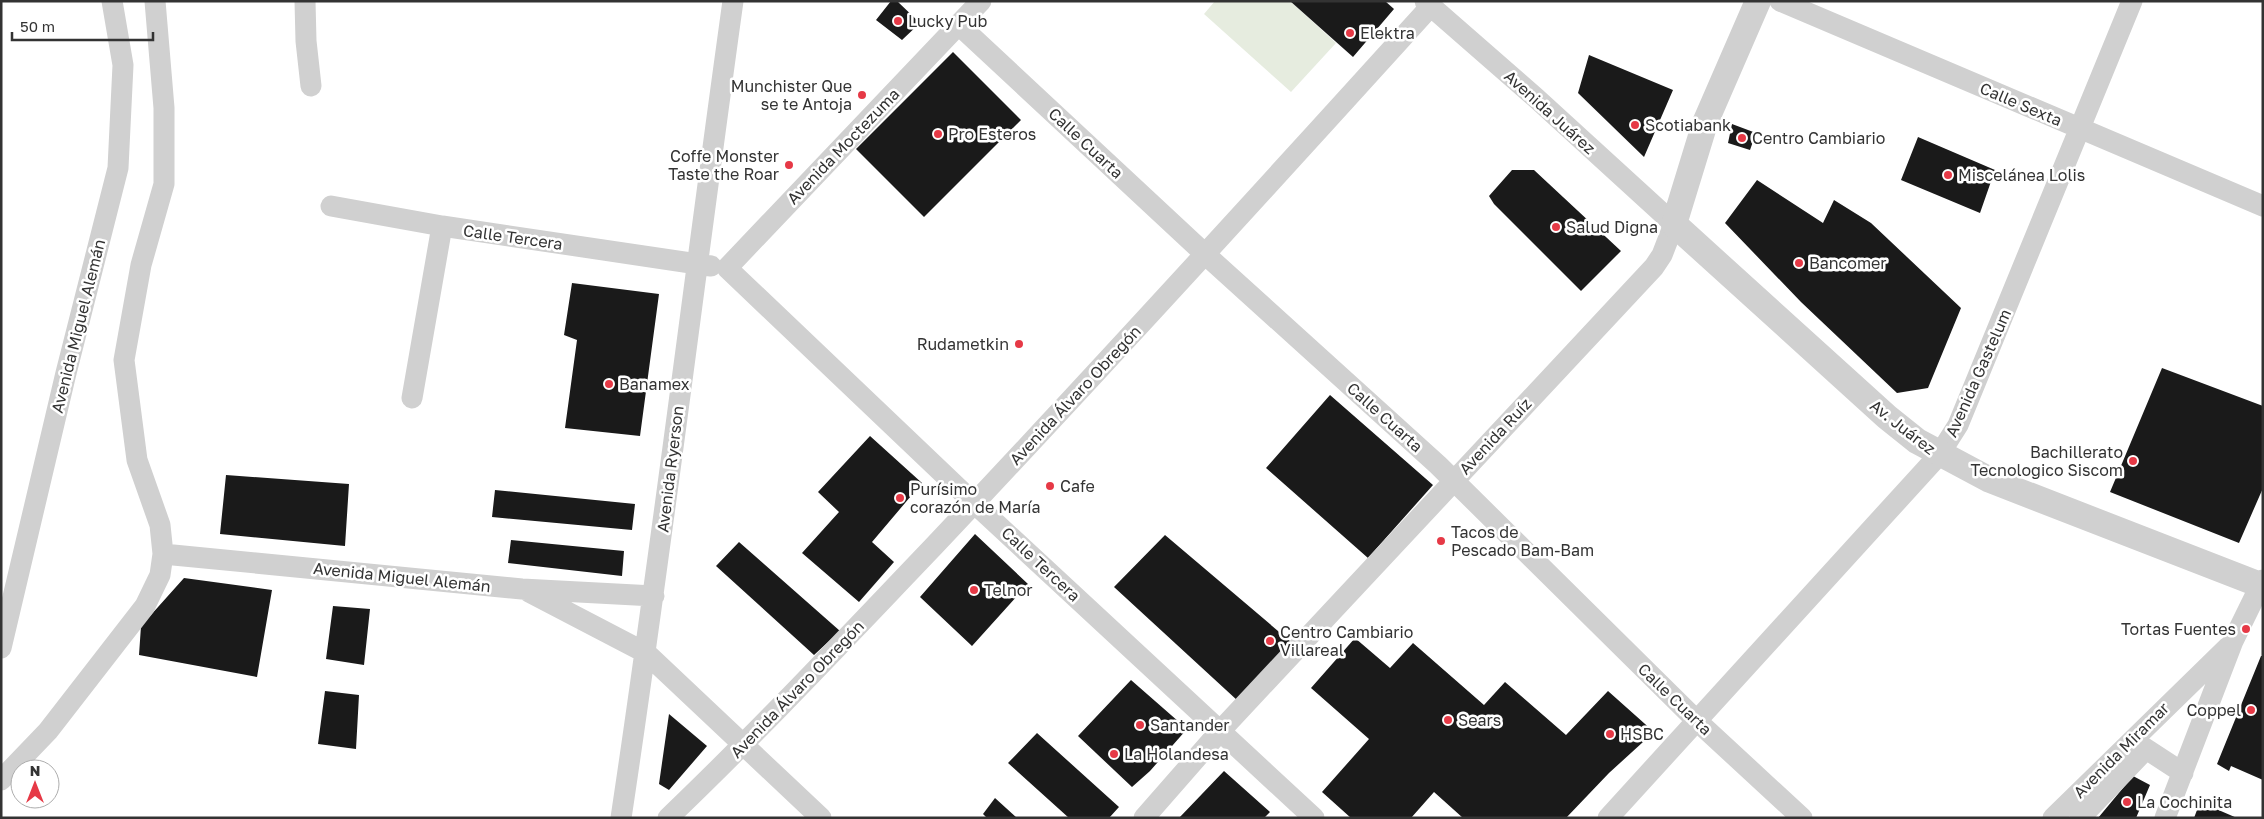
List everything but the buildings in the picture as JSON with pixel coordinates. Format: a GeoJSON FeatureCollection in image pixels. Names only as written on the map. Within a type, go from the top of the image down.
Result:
{"type":"FeatureCollection","features":[{"type":"Feature","properties":{"kind":"street","name":"Avenida Miguel Alemán"},"geometry":{"type":"LineString","coordinates":[[1,648],[66,372],[118,168],[123,65],[112,1]]}},
{"type":"Feature","properties":{"kind":"street"},"geometry":{"type":"LineString","coordinates":[[1,780],[48,731],[145,606],[160,575],[163,554],[160,525],[136,460],[124,360],[141,264],[164,184],[164,108],[154,1]]}},
{"type":"Feature","properties":{"kind":"street"},"geometry":{"type":"LineString","coordinates":[[305,1],[306,40],[311,86]]}},
{"type":"Feature","properties":{"kind":"street","name":"Avenida Ryerson"},"geometry":{"type":"LineString","coordinates":[[622,818],[654,596],[696,264],[733,1]]}},
{"type":"Feature","properties":{"kind":"street","name":"Avenida Moctezuma"},"geometry":{"type":"LineString","coordinates":[[727,268],[980,1]]}},
{"type":"Feature","properties":{"kind":"street","name":"Avenida Ruíz"},"geometry":{"type":"LineString","coordinates":[[1144,818],[1221,730],[1654,267],[1674,224],[1705,123],[1758,1]]}},
{"type":"Feature","properties":{"kind":"street","name":"Calle Sexta"},"geometry":{"type":"LineString","coordinates":[[1780,1],[2263,206]]}},
{"type":"Feature","properties":{"kind":"street","name":"Avenida Gastelum"},"geometry":{"type":"LineString","coordinates":[[1608,818],[1939,455],[1958,425],[2132,1]]}},
{"type":"Feature","properties":{"kind":"street","name":"Avenida Juárez"},"geometry":{"type":"LineString","coordinates":[[1427,4],[1536,98],[1674,224]]}},
{"type":"Feature","properties":{"kind":"street","name":"Avenida Álvaro Obregón"},"geometry":{"type":"LineString","coordinates":[[668,818],[744,746],[1206,255],[1427,4]]}},
{"type":"Feature","properties":{"kind":"street","name":"Calle Cuarta"},"geometry":{"type":"LineString","coordinates":[[959,25],[1206,255],[1438,465],[1697,721],[1802,818]]}},
{"type":"Feature","properties":{"kind":"street","name":"Calle Tercera"},"geometry":{"type":"LineString","coordinates":[[331,206],[442,226],[696,264]]}},
{"type":"Feature","properties":{"kind":"street","name":"Av. Juárez"},"geometry":{"type":"LineString","coordinates":[[1674,224],[1887,418],[1939,455],[1990,480],[2262,583]]}},
{"type":"Feature","properties":{"kind":"street"},"geometry":{"type":"LineString","coordinates":[[412,398],[442,226]]}},
{"type":"Feature","properties":{"kind":"street"},"geometry":{"type":"LineString","coordinates":[[696,264],[727,268]]}},
{"type":"Feature","properties":{"kind":"street","name":"Calle Tercera"},"geometry":{"type":"LineString","coordinates":[[727,268],[974,503],[1314,818]]}},
{"type":"Feature","properties":{"kind":"street","name":"Avenida Miguel Alemán"},"geometry":{"type":"LineString","coordinates":[[163,554],[522,589],[654,596]]}},
{"type":"Feature","properties":{"kind":"street"},"geometry":{"type":"LineString","coordinates":[[2165,818],[2233,642],[2262,583]]}},
{"type":"Feature","properties":{"kind":"street","name":"Avenida Miguel Alemán"},"geometry":{"type":"LineString","coordinates":[[522,589],[646,653],[821,818]]}},
{"type":"Feature","properties":{"kind":"street","name":"Avenida Miramar"},"geometry":{"type":"LineString","coordinates":[[2080,818],[2139,744],[2233,642]]}},
{"type":"Feature","properties":{"kind":"street"},"geometry":{"type":"LineString","coordinates":[[2139,744],[2183,773]]}},
{"type":"Feature","properties":{"kind":"street","name":"Avenida Miramar"},"geometry":{"type":"LineString","coordinates":[[2053,818],[2139,744]]}},
{"type":"Feature","properties":{"kind":"shaded area"},"geometry":{"type":"Polygon","coordinates":[[[1215,1],[1290,1],[1336,43],[1291,92],[1204,14],[1215,1]]]}},
{"type":"Feature","properties":{"kind":"place","name":"Lucky Pub"},"geometry":{"type":"Point","coordinates":[898,21]}},
{"type":"Feature","properties":{"kind":"place","name":"Elektra"},"geometry":{"type":"Point","coordinates":[1350,33]}},
{"type":"Feature","properties":{"kind":"place","name":"Munchister Que se te Antoja"},"geometry":{"type":"Point","coordinates":[862,95]}},
{"type":"Feature","properties":{"kind":"place","name":"Scotiabank"},"geometry":{"type":"Point","coordinates":[1635,125]}},
{"type":"Feature","properties":{"kind":"place","name":"Pro Esteros"},"geometry":{"type":"Point","coordinates":[938,134]}},
{"type":"Feature","properties":{"kind":"place","name":"Centro Cambiario"},"geometry":{"type":"Point","coordinates":[1742,138]}},
{"type":"Feature","properties":{"kind":"place","name":"Coffe Monster Taste the Roar"},"geometry":{"type":"Point","coordinates":[789,165]}},
{"type":"Feature","properties":{"kind":"place","name":"Miscelánea Lolis"},"geometry":{"type":"Point","coordinates":[1948,175]}},
{"type":"Feature","properties":{"kind":"place","name":"Salud Digna"},"geometry":{"type":"Point","coordinates":[1556,227]}},
{"type":"Feature","properties":{"kind":"place","name":"Bancomer"},"geometry":{"type":"Point","coordinates":[1799,263]}},
{"type":"Feature","properties":{"kind":"place","name":"Rudametkin"},"geometry":{"type":"Point","coordinates":[1019,344]}},
{"type":"Feature","properties":{"kind":"place","name":"Banamex"},"geometry":{"type":"Point","coordinates":[609,384]}},
{"type":"Feature","properties":{"kind":"place","name":"Bachillerato Tecnologico Siscom"},"geometry":{"type":"Point","coordinates":[2133,461]}},
{"type":"Feature","properties":{"kind":"place","name":"Cafe"},"geometry":{"type":"Point","coordinates":[1050,486]}},
{"type":"Feature","properties":{"kind":"place","name":"Purísimo corazón de María"},"geometry":{"type":"Point","coordinates":[900,498]}},
{"type":"Feature","properties":{"kind":"place","name":"Tacos de Pescado Bam-Bam"},"geometry":{"type":"Point","coordinates":[1441,541]}},
{"type":"Feature","properties":{"kind":"place","name":"Telnor"},"geometry":{"type":"Point","coordinates":[974,590]}},
{"type":"Feature","properties":{"kind":"place","name":"Tortas Fuentes"},"geometry":{"type":"Point","coordinates":[2246,629]}},
{"type":"Feature","properties":{"kind":"place","name":"Centro Cambiario Villareal"},"geometry":{"type":"Point","coordinates":[1270,641]}},
{"type":"Feature","properties":{"kind":"place","name":"Coppel"},"geometry":{"type":"Point","coordinates":[2251,710]}},
{"type":"Feature","properties":{"kind":"place","name":"Sears"},"geometry":{"type":"Point","coordinates":[1448,720]}},
{"type":"Feature","properties":{"kind":"place","name":"Santander"},"geometry":{"type":"Point","coordinates":[1140,725]}},
{"type":"Feature","properties":{"kind":"place","name":"HSBC"},"geometry":{"type":"Point","coordinates":[1610,734]}},
{"type":"Feature","properties":{"kind":"place","name":"La Holandesa"},"geometry":{"type":"Point","coordinates":[1114,754]}},
{"type":"Feature","properties":{"kind":"place","name":"La Cochinita"},"geometry":{"type":"Point","coordinates":[2127,802]}}]}
